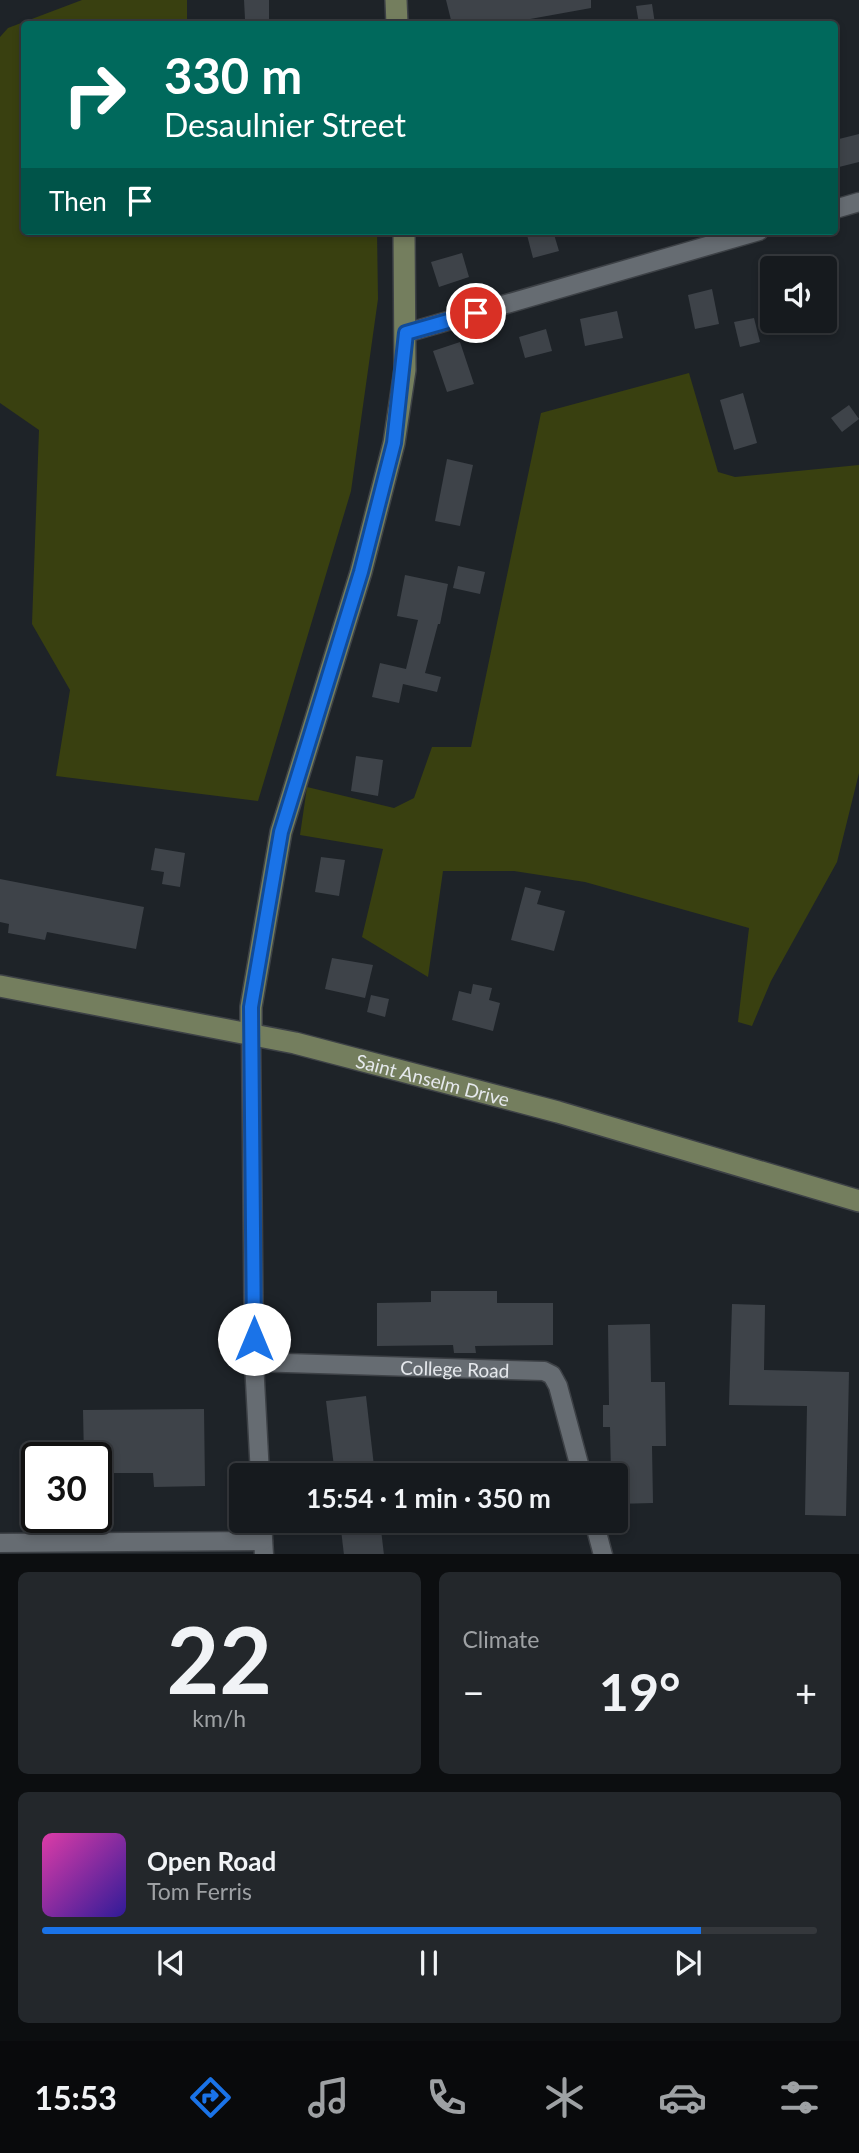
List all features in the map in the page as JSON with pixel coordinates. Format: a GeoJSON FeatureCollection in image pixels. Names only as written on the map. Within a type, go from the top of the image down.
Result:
{"type":"FeatureCollection","features":[{"type":"Feature","properties":{"kind":"street"},"geometry":{"type":"LineString","coordinates":[[396,0],[397,21]]}},
{"type":"Feature","properties":{"kind":"street"},"geometry":{"type":"LineString","coordinates":[[838,208],[859,202]]}},
{"type":"Feature","properties":{"kind":"street"},"geometry":{"type":"LineString","coordinates":[[259,1463],[254,1362],[251,1007],[273,866],[291,796],[384,488],[400,408],[406,333],[404,235]]}},
{"type":"Feature","properties":{"kind":"street"},"geometry":{"type":"LineString","coordinates":[[406,333],[745,235]]}},
{"type":"Feature","properties":{"kind":"street","name":"Saint Anselm Drive"},"geometry":{"type":"LineString","coordinates":[[0,986],[251,1034],[558,1112],[859,1201]]}},
{"type":"Feature","properties":{"kind":"street","name":"College Road"},"geometry":{"type":"LineString","coordinates":[[254,1362],[544,1371],[552,1375],[558,1385],[579,1463]]}},
{"type":"Feature","properties":{"kind":"street"},"geometry":{"type":"LineString","coordinates":[[597,1533],[603,1554]]}},
{"type":"Feature","properties":{"kind":"street"},"geometry":{"type":"LineString","coordinates":[[0,1543],[263,1548]]}},
{"type":"Feature","properties":{"kind":"green space"},"geometry":{"type":"Polygon","coordinates":[[[82,0],[187,0],[187,21],[26,21],[82,0]]]}},
{"type":"Feature","properties":{"kind":"green space"},"geometry":{"type":"Polygon","coordinates":[[[21,23],[21,235],[377,235],[378,299],[351,491],[258,801],[56,776],[70,690],[32,624],[39,430],[0,403],[0,37],[8,28],[21,23]]]}},
{"type":"Feature","properties":{"kind":"green space"},"geometry":{"type":"Polygon","coordinates":[[[689,373],[718,472],[735,477],[859,465],[859,773],[837,862],[771,981],[752,1026],[738,1022],[749,928],[585,882],[514,871],[443,871],[428,977],[362,937],[383,849],[300,835],[307,787],[394,808],[414,798],[432,747],[471,747],[541,413],[689,373]]]}},
{"type":"Feature","properties":{"kind":"building"},"geometry":{"type":"Polygon","coordinates":[[[244,0],[269,0],[269,19],[245,19],[244,0]]]}},
{"type":"Feature","properties":{"kind":"building"},"geometry":{"type":"Polygon","coordinates":[[[446,0],[591,0],[591,8],[520,21],[451,21],[446,0]]]}},
{"type":"Feature","properties":{"kind":"building"},"geometry":{"type":"Polygon","coordinates":[[[652,4],[655,21],[638,21],[636,6],[652,4]]]}},
{"type":"Feature","properties":{"kind":"building"},"geometry":{"type":"Polygon","coordinates":[[[859,134],[859,162],[838,167],[838,139],[859,134]]]}},
{"type":"Feature","properties":{"kind":"building"},"geometry":{"type":"Polygon","coordinates":[[[527,235],[554,235],[559,251],[533,258],[527,235]]]}},
{"type":"Feature","properties":{"kind":"building"},"geometry":{"type":"Polygon","coordinates":[[[462,253],[469,277],[439,287],[431,262],[462,253]]]}},
{"type":"Feature","properties":{"kind":"building"},"geometry":{"type":"Polygon","coordinates":[[[712,289],[719,324],[695,329],[688,295],[712,289]]]}},
{"type":"Feature","properties":{"kind":"building"},"geometry":{"type":"Polygon","coordinates":[[[617,311],[623,338],[585,346],[580,319],[617,311]]]}},
{"type":"Feature","properties":{"kind":"building"},"geometry":{"type":"Polygon","coordinates":[[[754,318],[760,342],[740,347],[734,322],[754,318]]]}},
{"type":"Feature","properties":{"kind":"building"},"geometry":{"type":"Polygon","coordinates":[[[546,329],[552,351],[525,358],[519,337],[546,329]]]}},
{"type":"Feature","properties":{"kind":"building"},"geometry":{"type":"Polygon","coordinates":[[[460,342],[474,384],[447,392],[433,351],[460,342]]]}},
{"type":"Feature","properties":{"kind":"building"},"geometry":{"type":"Polygon","coordinates":[[[743,393],[757,443],[734,450],[720,400],[743,393]]]}},
{"type":"Feature","properties":{"kind":"building"},"geometry":{"type":"Polygon","coordinates":[[[849,405],[859,419],[842,432],[831,418],[849,405]]]}},
{"type":"Feature","properties":{"kind":"building"},"geometry":{"type":"Polygon","coordinates":[[[447,459],[473,465],[460,526],[435,521],[447,459]]]}},
{"type":"Feature","properties":{"kind":"building"},"geometry":{"type":"Polygon","coordinates":[[[458,566],[485,572],[480,594],[453,588],[458,566]]]}},
{"type":"Feature","properties":{"kind":"building"},"geometry":{"type":"Polygon","coordinates":[[[405,575],[448,584],[440,624],[425,673],[441,677],[437,692],[403,684],[399,703],[372,697],[380,663],[406,669],[418,620],[397,616],[405,575]]]}},
{"type":"Feature","properties":{"kind":"building"},"geometry":{"type":"Polygon","coordinates":[[[356,756],[383,760],[378,796],[351,791],[356,756]]]}},
{"type":"Feature","properties":{"kind":"building"},"geometry":{"type":"Polygon","coordinates":[[[155,848],[185,853],[180,887],[162,884],[164,872],[151,870],[155,848]]]}},
{"type":"Feature","properties":{"kind":"building"},"geometry":{"type":"Polygon","coordinates":[[[321,857],[345,860],[339,896],[315,892],[321,857]]]}},
{"type":"Feature","properties":{"kind":"building"},"geometry":{"type":"Polygon","coordinates":[[[0,879],[144,907],[136,949],[47,932],[45,940],[8,933],[9,924],[0,922],[0,879]]]}},
{"type":"Feature","properties":{"kind":"building"},"geometry":{"type":"Polygon","coordinates":[[[525,887],[541,891],[537,904],[565,911],[554,951],[511,940],[525,887]]]}},
{"type":"Feature","properties":{"kind":"building"},"geometry":{"type":"Polygon","coordinates":[[[332,958],[373,965],[365,998],[325,989],[332,958]]]}},
{"type":"Feature","properties":{"kind":"building"},"geometry":{"type":"Polygon","coordinates":[[[473,984],[492,988],[489,1000],[500,1003],[493,1031],[452,1020],[459,991],[471,994],[473,984]]]}},
{"type":"Feature","properties":{"kind":"building"},"geometry":{"type":"Polygon","coordinates":[[[371,995],[389,999],[385,1017],[367,1012],[371,995]]]}},
{"type":"Feature","properties":{"kind":"building"},"geometry":{"type":"Polygon","coordinates":[[[431,1291],[497,1291],[497,1303],[553,1303],[553,1345],[475,1346],[476,1353],[454,1353],[453,1345],[377,1346],[377,1303],[431,1302],[431,1291]]]}},
{"type":"Feature","properties":{"kind":"building"},"geometry":{"type":"Polygon","coordinates":[[[732,1304],[765,1305],[764,1370],[849,1372],[846,1516],[805,1515],[807,1406],[729,1405],[732,1304]]]}},
{"type":"Feature","properties":{"kind":"building"},"geometry":{"type":"Polygon","coordinates":[[[650,1324],[651,1382],[665,1382],[666,1446],[652,1446],[653,1503],[628,1504],[628,1463],[611,1463],[610,1427],[603,1427],[603,1405],[609,1405],[608,1325],[650,1324]]]}},
{"type":"Feature","properties":{"kind":"building"},"geometry":{"type":"Polygon","coordinates":[[[366,1396],[374,1463],[334,1463],[326,1401],[366,1396]]]}},
{"type":"Feature","properties":{"kind":"building"},"geometry":{"type":"Polygon","coordinates":[[[204,1409],[205,1486],[154,1487],[153,1473],[112,1473],[112,1442],[84,1442],[83,1410],[204,1409]]]}},
{"type":"Feature","properties":{"kind":"building"},"geometry":{"type":"Polygon","coordinates":[[[341,1533],[381,1533],[384,1554],[344,1554],[341,1533]]]}},
{"type":"Feature","properties":{"kind":"route"},"geometry":{"type":"LineString","coordinates":[[254,1339],[251,1007],[273,866],[291,796],[361,572],[384,488],[400,408],[406,333],[476,313]]}}]}
